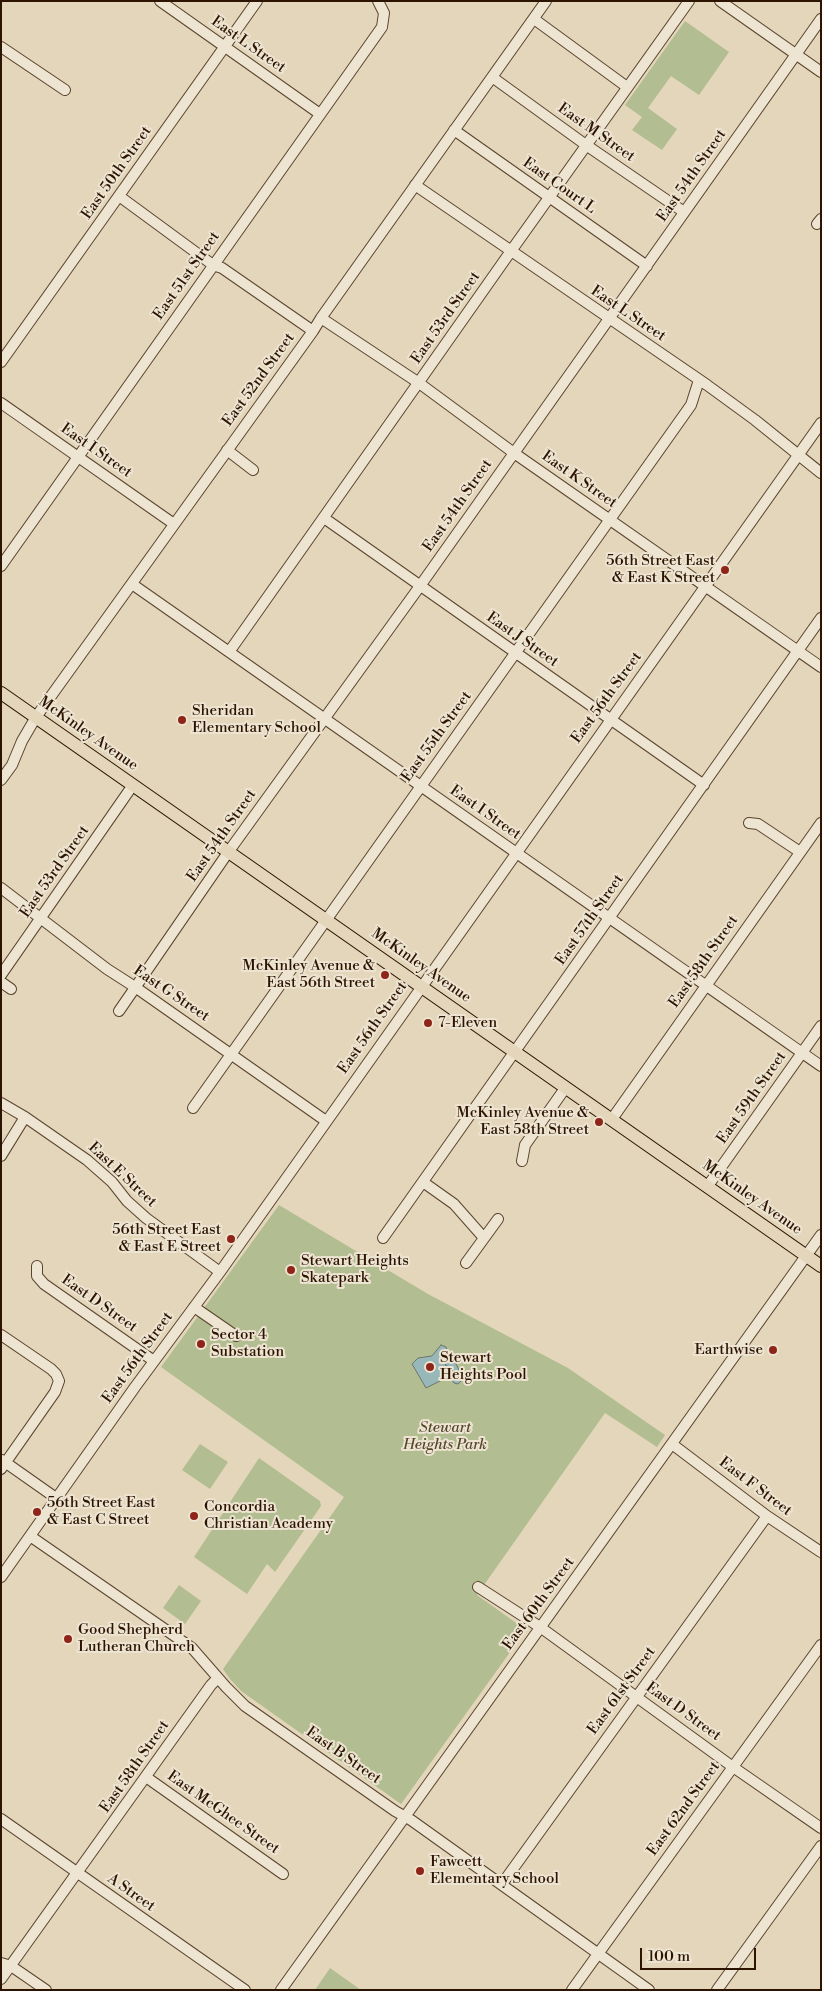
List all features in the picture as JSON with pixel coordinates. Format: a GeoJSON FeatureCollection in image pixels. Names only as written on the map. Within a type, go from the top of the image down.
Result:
{"type":"FeatureCollection","features":[{"type":"Feature","properties":{"kind":"main road","name":"McKinley Avenue"},"geometry":{"type":"LineString","coordinates":[[1,692],[821,1266]]}},
{"type":"Feature","properties":{"kind":"street","name":"East L Street"},"geometry":{"type":"LineString","coordinates":[[160,1],[320,114]]}},
{"type":"Feature","properties":{"kind":"street","name":"East 50th Street"},"geometry":{"type":"LineString","coordinates":[[1,362],[257,1]]}},
{"type":"Feature","properties":{"kind":"street","name":"East 51st Street"},"geometry":{"type":"LineString","coordinates":[[1,566],[382,27],[384,12],[378,1]]}},
{"type":"Feature","properties":{"kind":"street","name":"East 52nd Street"},"geometry":{"type":"LineString","coordinates":[[1,780],[12,766],[22,741],[36,717],[313,331],[546,1]]}},
{"type":"Feature","properties":{"kind":"street","name":"East 53rd Street"},"geometry":{"type":"LineString","coordinates":[[229,652],[689,1]]}},
{"type":"Feature","properties":{"kind":"street"},"geometry":{"type":"LineString","coordinates":[[720,1],[821,72]]}},
{"type":"Feature","properties":{"kind":"street"},"geometry":{"type":"LineString","coordinates":[[534,19],[627,87]]}},
{"type":"Feature","properties":{"kind":"street","name":"East 54th Street"},"geometry":{"type":"LineString","coordinates":[[119,1011],[229,851],[420,586],[821,19]]}},
{"type":"Feature","properties":{"kind":"street"},"geometry":{"type":"LineString","coordinates":[[1,47],[65,90]]}},
{"type":"Feature","properties":{"kind":"street","name":"East M Street"},"geometry":{"type":"LineString","coordinates":[[492,77],[586,146],[684,212]]}},
{"type":"Feature","properties":{"kind":"street","name":"East Court L"},"geometry":{"type":"LineString","coordinates":[[454,130],[647,266]]}},
{"type":"Feature","properties":{"kind":"street","name":"East L Street"},"geometry":{"type":"LineString","coordinates":[[415,185],[699,380],[821,473]]}},
{"type":"Feature","properties":{"kind":"street"},"geometry":{"type":"LineString","coordinates":[[119,196],[213,265],[222,268],[313,331]]}},
{"type":"Feature","properties":{"kind":"street","name":"East K Street"},"geometry":{"type":"LineString","coordinates":[[321,318],[419,383],[514,453],[821,667]]}},
{"type":"Feature","properties":{"kind":"street","name":"East 55th Street"},"geometry":{"type":"LineString","coordinates":[[193,1108],[691,405],[699,380]]}},
{"type":"Feature","properties":{"kind":"street","name":"East I Street"},"geometry":{"type":"LineString","coordinates":[[1,403],[174,524]]}},
{"type":"Feature","properties":{"kind":"street","name":"East 56th Street"},"geometry":{"type":"LineString","coordinates":[[1,1577],[154,1361],[220,1272],[515,852],[706,587],[821,423]]}},
{"type":"Feature","properties":{"kind":"street"},"geometry":{"type":"LineString","coordinates":[[227,450],[253,470]]}},
{"type":"Feature","properties":{"kind":"street","name":"East J Street"},"geometry":{"type":"LineString","coordinates":[[324,518],[704,785]]}},
{"type":"Feature","properties":{"kind":"street","name":"East I Street"},"geometry":{"type":"LineString","coordinates":[[132,584],[821,1066]]}},
{"type":"Feature","properties":{"kind":"street","name":"East 57th Street"},"geometry":{"type":"LineString","coordinates":[[383,1238],[821,618]]}},
{"type":"Feature","properties":{"kind":"street","name":"East 53rd Street"},"geometry":{"type":"LineString","coordinates":[[1,975],[133,785]]}},
{"type":"Feature","properties":{"kind":"street"},"geometry":{"type":"LineString","coordinates":[[749,822],[758,824],[800,852]]}},
{"type":"Feature","properties":{"kind":"street","name":"East 58th Street"},"geometry":{"type":"LineString","coordinates":[[612,1119],[821,823]]}},
{"type":"Feature","properties":{"kind":"street","name":"East G Street"},"geometry":{"type":"LineString","coordinates":[[1,888],[107,969],[231,1053],[326,1121]]}},
{"type":"Feature","properties":{"kind":"street"},"geometry":{"type":"LineString","coordinates":[[1,982],[11,989]]}},
{"type":"Feature","properties":{"kind":"street","name":"East 59th Street"},"geometry":{"type":"LineString","coordinates":[[707,1186],[821,1026]]}},
{"type":"Feature","properties":{"kind":"street"},"geometry":{"type":"LineString","coordinates":[[522,1162],[525,1145],[566,1087]]}},
{"type":"Feature","properties":{"kind":"street","name":"East E Street"},"geometry":{"type":"LineString","coordinates":[[1,1103],[25,1117],[87,1160],[146,1218],[220,1272]]}},
{"type":"Feature","properties":{"kind":"street"},"geometry":{"type":"LineString","coordinates":[[1,1156],[25,1117]]}},
{"type":"Feature","properties":{"kind":"street"},"geometry":{"type":"LineString","coordinates":[[423,1182],[454,1204],[484,1238]]}},
{"type":"Feature","properties":{"kind":"street"},"geometry":{"type":"LineString","coordinates":[[466,1263],[498,1219]]}},
{"type":"Feature","properties":{"kind":"street","name":"East 60th Street"},"geometry":{"type":"LineString","coordinates":[[281,1990],[821,1235]]}},
{"type":"Feature","properties":{"kind":"street","name":"East D Street"},"geometry":{"type":"LineString","coordinates":[[37,1266],[37,1276],[44,1284],[154,1361]]}},
{"type":"Feature","properties":{"kind":"street"},"geometry":{"type":"LineString","coordinates":[[194,1307],[236,1336]]}},
{"type":"Feature","properties":{"kind":"street"},"geometry":{"type":"LineString","coordinates":[[1,1335],[51,1369],[58,1377],[59,1383],[55,1392],[3,1464],[56,1498]]}},
{"type":"Feature","properties":{"kind":"street","name":"East F Street"},"geometry":{"type":"LineString","coordinates":[[672,1444],[767,1516],[821,1552]]}},
{"type":"Feature","properties":{"kind":"street","name":"East 61st Street"},"geometry":{"type":"LineString","coordinates":[[502,1884],[767,1516]]}},
{"type":"Feature","properties":{"kind":"street","name":"East B Street"},"geometry":{"type":"LineString","coordinates":[[30,1536],[192,1648],[246,1706],[502,1884],[649,1990]]}},
{"type":"Feature","properties":{"kind":"street","name":"East D Street"},"geometry":{"type":"LineString","coordinates":[[478,1587],[637,1696],[733,1767],[821,1828]]}},
{"type":"Feature","properties":{"kind":"street","name":"East 62nd Street"},"geometry":{"type":"LineString","coordinates":[[572,1990],[821,1645]]}},
{"type":"Feature","properties":{"kind":"street","name":"East 58th Street"},"geometry":{"type":"LineString","coordinates":[[1,1979],[6,1964],[78,1874],[218,1678]]}},
{"type":"Feature","properties":{"kind":"street","name":"East McGhee Street"},"geometry":{"type":"LineString","coordinates":[[146,1777],[284,1874]]}},
{"type":"Feature","properties":{"kind":"street","name":"A Street"},"geometry":{"type":"LineString","coordinates":[[1,1819],[245,1990]]}},
{"type":"Feature","properties":{"kind":"street"},"geometry":{"type":"LineString","coordinates":[[717,1990],[821,1846]]}},
{"type":"Feature","properties":{"kind":"street"},"geometry":{"type":"LineString","coordinates":[[6,1964],[46,1990]]}},
{"type":"Feature","properties":{"kind":"green space"},"geometry":{"type":"Polygon","coordinates":[[[685,21],[729,52],[699,95],[671,76],[648,108],[677,129],[662,150],[632,130],[642,117],[625,105],[685,21]]]}},
{"type":"Feature","properties":{"kind":"green space","name":"Stewart Heights Park"},"geometry":{"type":"Polygon","coordinates":[[[279,1205],[428,1294],[568,1368],[665,1435],[657,1447],[605,1413],[477,1595],[526,1630],[401,1804],[241,1691],[223,1669],[344,1497],[161,1367],[279,1205]]]}},
{"type":"Feature","properties":{"kind":"green space"},"geometry":{"type":"Polygon","coordinates":[[[200,1444],[228,1462],[210,1489],[182,1470],[200,1444]]]}},
{"type":"Feature","properties":{"kind":"green space"},"geometry":{"type":"Polygon","coordinates":[[[259,1458],[320,1501],[321,1506],[275,1572],[267,1564],[247,1594],[194,1557],[259,1458]]]}},
{"type":"Feature","properties":{"kind":"green space"},"geometry":{"type":"Polygon","coordinates":[[[179,1585],[201,1601],[185,1624],[163,1608],[179,1585]]]}},
{"type":"Feature","properties":{"kind":"green space"},"geometry":{"type":"Polygon","coordinates":[[[330,1968],[361,1990],[315,1990],[330,1968]]]}},
{"type":"Feature","properties":{"kind":"water","name":"Stewart Heights Pool"},"geometry":{"type":"Polygon","coordinates":[[[441,1345],[446,1347],[448,1352],[444,1361],[450,1357],[454,1360],[462,1380],[458,1384],[454,1383],[452,1380],[453,1371],[445,1364],[450,1376],[426,1388],[412,1364],[418,1358],[432,1356],[441,1345]]]}},
{"type":"Feature","properties":{"kind":"place","name":"56th Street East & East K Street"},"geometry":{"type":"Point","coordinates":[725,570]}},
{"type":"Feature","properties":{"kind":"place","name":"Sheridan Elementary School"},"geometry":{"type":"Point","coordinates":[182,720]}},
{"type":"Feature","properties":{"kind":"place","name":"McKinley Avenue & East 56th Street"},"geometry":{"type":"Point","coordinates":[385,975]}},
{"type":"Feature","properties":{"kind":"place","name":"7-Eleven"},"geometry":{"type":"Point","coordinates":[428,1023]}},
{"type":"Feature","properties":{"kind":"place","name":"McKinley Avenue & East 58th Street"},"geometry":{"type":"Point","coordinates":[599,1122]}},
{"type":"Feature","properties":{"kind":"place","name":"56th Street East & East E Street"},"geometry":{"type":"Point","coordinates":[231,1239]}},
{"type":"Feature","properties":{"kind":"place","name":"Stewart Heights Skatepark"},"geometry":{"type":"Point","coordinates":[291,1270]}},
{"type":"Feature","properties":{"kind":"place","name":"Sector 4 Substation"},"geometry":{"type":"Point","coordinates":[201,1344]}},
{"type":"Feature","properties":{"kind":"place","name":"Earthwise"},"geometry":{"type":"Point","coordinates":[773,1350]}},
{"type":"Feature","properties":{"kind":"place","name":"Stewart Heights Pool"},"geometry":{"type":"Point","coordinates":[430,1367]}},
{"type":"Feature","properties":{"kind":"place","name":"56th Street East & East C Street"},"geometry":{"type":"Point","coordinates":[37,1512]}},
{"type":"Feature","properties":{"kind":"place","name":"Concordia Christian Academy"},"geometry":{"type":"Point","coordinates":[194,1516]}},
{"type":"Feature","properties":{"kind":"place","name":"Good Shepherd Lutheran Church"},"geometry":{"type":"Point","coordinates":[68,1639]}},
{"type":"Feature","properties":{"kind":"place","name":"Fawcett Elementary School"},"geometry":{"type":"Point","coordinates":[420,1871]}}]}
